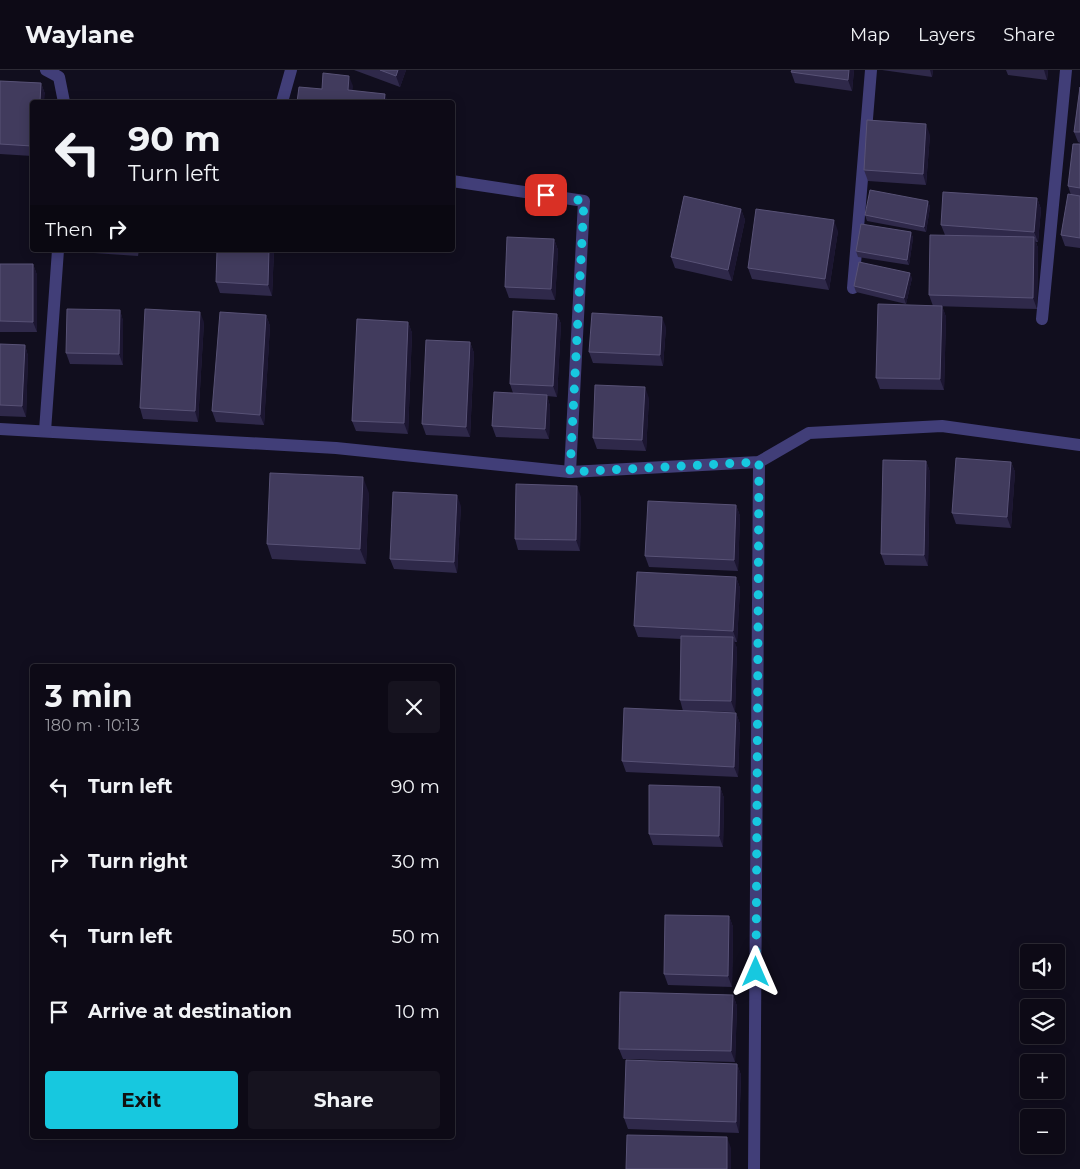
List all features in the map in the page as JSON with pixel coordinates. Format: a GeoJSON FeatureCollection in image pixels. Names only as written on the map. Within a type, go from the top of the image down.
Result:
{"type":"FeatureCollection","features":[{"type":"Feature","properties":{"kind":"street"},"geometry":{"type":"LineString","coordinates":[[46,70],[59,77],[64,100]]}},
{"type":"Feature","properties":{"kind":"street"},"geometry":{"type":"LineString","coordinates":[[282,100],[290,70]]}},
{"type":"Feature","properties":{"kind":"street"},"geometry":{"type":"LineString","coordinates":[[853,288],[871,70]]}},
{"type":"Feature","properties":{"kind":"street"},"geometry":{"type":"LineString","coordinates":[[1042,319],[1066,70]]}},
{"type":"Feature","properties":{"kind":"street"},"geometry":{"type":"LineString","coordinates":[[455,181],[584,201],[570,472]]}},
{"type":"Feature","properties":{"kind":"street"},"geometry":{"type":"LineString","coordinates":[[45,431],[58,252]]}},
{"type":"Feature","properties":{"kind":"street"},"geometry":{"type":"LineString","coordinates":[[0,429],[336,448],[570,472],[759,462],[809,433],[942,426],[1080,445]]}},
{"type":"Feature","properties":{"kind":"street"},"geometry":{"type":"LineString","coordinates":[[754,1169],[759,462]]}},
{"type":"Feature","properties":{"kind":"building"},"geometry":{"type":"Polygon","coordinates":[[[380,70],[398,70],[396,76],[380,70]]]}},
{"type":"Feature","properties":{"kind":"building"},"geometry":{"type":"Polygon","coordinates":[[[792,70],[849,70],[848,80],[791,72],[792,70]]]}},
{"type":"Feature","properties":{"kind":"building"},"geometry":{"type":"Polygon","coordinates":[[[323,73],[349,76],[348,90],[385,94],[384,100],[297,100],[299,87],[322,89],[323,73]]]}},
{"type":"Feature","properties":{"kind":"building"},"geometry":{"type":"Polygon","coordinates":[[[0,81],[41,83],[40,100],[30,100],[30,146],[0,144],[0,81]]]}},
{"type":"Feature","properties":{"kind":"building"},"geometry":{"type":"Polygon","coordinates":[[[1080,87],[1080,132],[1074,132],[1080,87]]]}},
{"type":"Feature","properties":{"kind":"building"},"geometry":{"type":"Polygon","coordinates":[[[867,120],[926,124],[923,174],[864,170],[867,120]]]}},
{"type":"Feature","properties":{"kind":"building"},"geometry":{"type":"Polygon","coordinates":[[[1073,144],[1080,144],[1080,188],[1068,186],[1073,144]]]}},
{"type":"Feature","properties":{"kind":"building"},"geometry":{"type":"Polygon","coordinates":[[[870,190],[928,201],[924,227],[865,215],[870,190]]]}},
{"type":"Feature","properties":{"kind":"building"},"geometry":{"type":"Polygon","coordinates":[[[943,192],[1037,198],[1034,232],[941,225],[943,192]]]}},
{"type":"Feature","properties":{"kind":"building"},"geometry":{"type":"Polygon","coordinates":[[[1068,194],[1080,196],[1080,238],[1061,235],[1068,194]]]}},
{"type":"Feature","properties":{"kind":"building"},"geometry":{"type":"Polygon","coordinates":[[[684,196],[741,209],[728,270],[671,257],[684,196]]]}},
{"type":"Feature","properties":{"kind":"building"},"geometry":{"type":"Polygon","coordinates":[[[756,209],[834,220],[825,279],[748,268],[756,209]]]}},
{"type":"Feature","properties":{"kind":"building"},"geometry":{"type":"Polygon","coordinates":[[[861,224],[911,232],[907,260],[856,251],[861,224]]]}},
{"type":"Feature","properties":{"kind":"building"},"geometry":{"type":"Polygon","coordinates":[[[930,235],[1034,237],[1033,298],[929,295],[930,235]]]}},
{"type":"Feature","properties":{"kind":"building"},"geometry":{"type":"Polygon","coordinates":[[[507,237],[554,239],[551,289],[505,287],[507,237]]]}},
{"type":"Feature","properties":{"kind":"building"},"geometry":{"type":"Polygon","coordinates":[[[217,252],[269,252],[268,285],[216,282],[217,252]]]}},
{"type":"Feature","properties":{"kind":"building"},"geometry":{"type":"Polygon","coordinates":[[[859,262],[910,273],[904,298],[854,286],[859,262]]]}},
{"type":"Feature","properties":{"kind":"building"},"geometry":{"type":"Polygon","coordinates":[[[0,264],[33,264],[33,322],[0,321],[0,264]]]}},
{"type":"Feature","properties":{"kind":"building"},"geometry":{"type":"Polygon","coordinates":[[[878,304],[942,306],[940,379],[876,378],[878,304]]]}},
{"type":"Feature","properties":{"kind":"building"},"geometry":{"type":"Polygon","coordinates":[[[67,309],[120,310],[119,354],[66,353],[67,309]]]}},
{"type":"Feature","properties":{"kind":"building"},"geometry":{"type":"Polygon","coordinates":[[[145,309],[200,312],[195,411],[140,408],[145,309]]]}},
{"type":"Feature","properties":{"kind":"building"},"geometry":{"type":"Polygon","coordinates":[[[513,311],[557,314],[553,386],[510,384],[513,311]]]}},
{"type":"Feature","properties":{"kind":"building"},"geometry":{"type":"Polygon","coordinates":[[[220,312],[266,315],[260,415],[212,411],[220,312]]]}},
{"type":"Feature","properties":{"kind":"building"},"geometry":{"type":"Polygon","coordinates":[[[592,313],[662,317],[660,355],[589,352],[592,313]]]}},
{"type":"Feature","properties":{"kind":"building"},"geometry":{"type":"Polygon","coordinates":[[[357,319],[408,322],[404,423],[352,421],[357,319]]]}},
{"type":"Feature","properties":{"kind":"building"},"geometry":{"type":"Polygon","coordinates":[[[426,340],[470,342],[466,427],[422,424],[426,340]]]}},
{"type":"Feature","properties":{"kind":"building"},"geometry":{"type":"Polygon","coordinates":[[[0,344],[25,345],[22,406],[0,405],[0,344]]]}},
{"type":"Feature","properties":{"kind":"building"},"geometry":{"type":"Polygon","coordinates":[[[595,385],[645,387],[642,440],[593,438],[595,385]]]}},
{"type":"Feature","properties":{"kind":"building"},"geometry":{"type":"Polygon","coordinates":[[[494,392],[547,395],[545,429],[492,426],[494,392]]]}},
{"type":"Feature","properties":{"kind":"building"},"geometry":{"type":"Polygon","coordinates":[[[956,458],[1011,462],[1007,517],[952,513],[956,458]]]}},
{"type":"Feature","properties":{"kind":"building"},"geometry":{"type":"Polygon","coordinates":[[[883,460],[926,461],[924,555],[881,554],[883,460]]]}},
{"type":"Feature","properties":{"kind":"building"},"geometry":{"type":"Polygon","coordinates":[[[270,473],[363,477],[360,549],[267,544],[270,473]]]}},
{"type":"Feature","properties":{"kind":"building"},"geometry":{"type":"Polygon","coordinates":[[[516,484],[577,486],[576,540],[515,539],[516,484]]]}},
{"type":"Feature","properties":{"kind":"building"},"geometry":{"type":"Polygon","coordinates":[[[393,492],[457,495],[454,562],[390,559],[393,492]]]}},
{"type":"Feature","properties":{"kind":"building"},"geometry":{"type":"Polygon","coordinates":[[[648,501],[736,505],[734,560],[645,556],[648,501]]]}},
{"type":"Feature","properties":{"kind":"building"},"geometry":{"type":"Polygon","coordinates":[[[637,572],[736,577],[733,631],[634,626],[637,572]]]}},
{"type":"Feature","properties":{"kind":"building"},"geometry":{"type":"Polygon","coordinates":[[[681,636],[733,637],[731,701],[680,700],[681,636]]]}},
{"type":"Feature","properties":{"kind":"building"},"geometry":{"type":"Polygon","coordinates":[[[624,708],[736,713],[734,767],[622,761],[624,708]]]}},
{"type":"Feature","properties":{"kind":"building"},"geometry":{"type":"Polygon","coordinates":[[[649,785],[720,787],[719,836],[649,834],[649,785]]]}},
{"type":"Feature","properties":{"kind":"building"},"geometry":{"type":"Polygon","coordinates":[[[665,915],[729,916],[728,976],[664,974],[665,915]]]}},
{"type":"Feature","properties":{"kind":"building"},"geometry":{"type":"Polygon","coordinates":[[[620,992],[733,995],[731,1051],[619,1049],[620,992]]]}},
{"type":"Feature","properties":{"kind":"building"},"geometry":{"type":"Polygon","coordinates":[[[626,1060],[737,1064],[736,1122],[624,1118],[626,1060]]]}},
{"type":"Feature","properties":{"kind":"building"},"geometry":{"type":"Polygon","coordinates":[[[627,1135],[727,1137],[727,1169],[626,1169],[627,1135]]]}},
{"type":"Feature","properties":{"kind":"route"},"geometry":{"type":"LineString","coordinates":[[546,195],[584,201],[570,472],[759,462],[756,972]]}}]}
